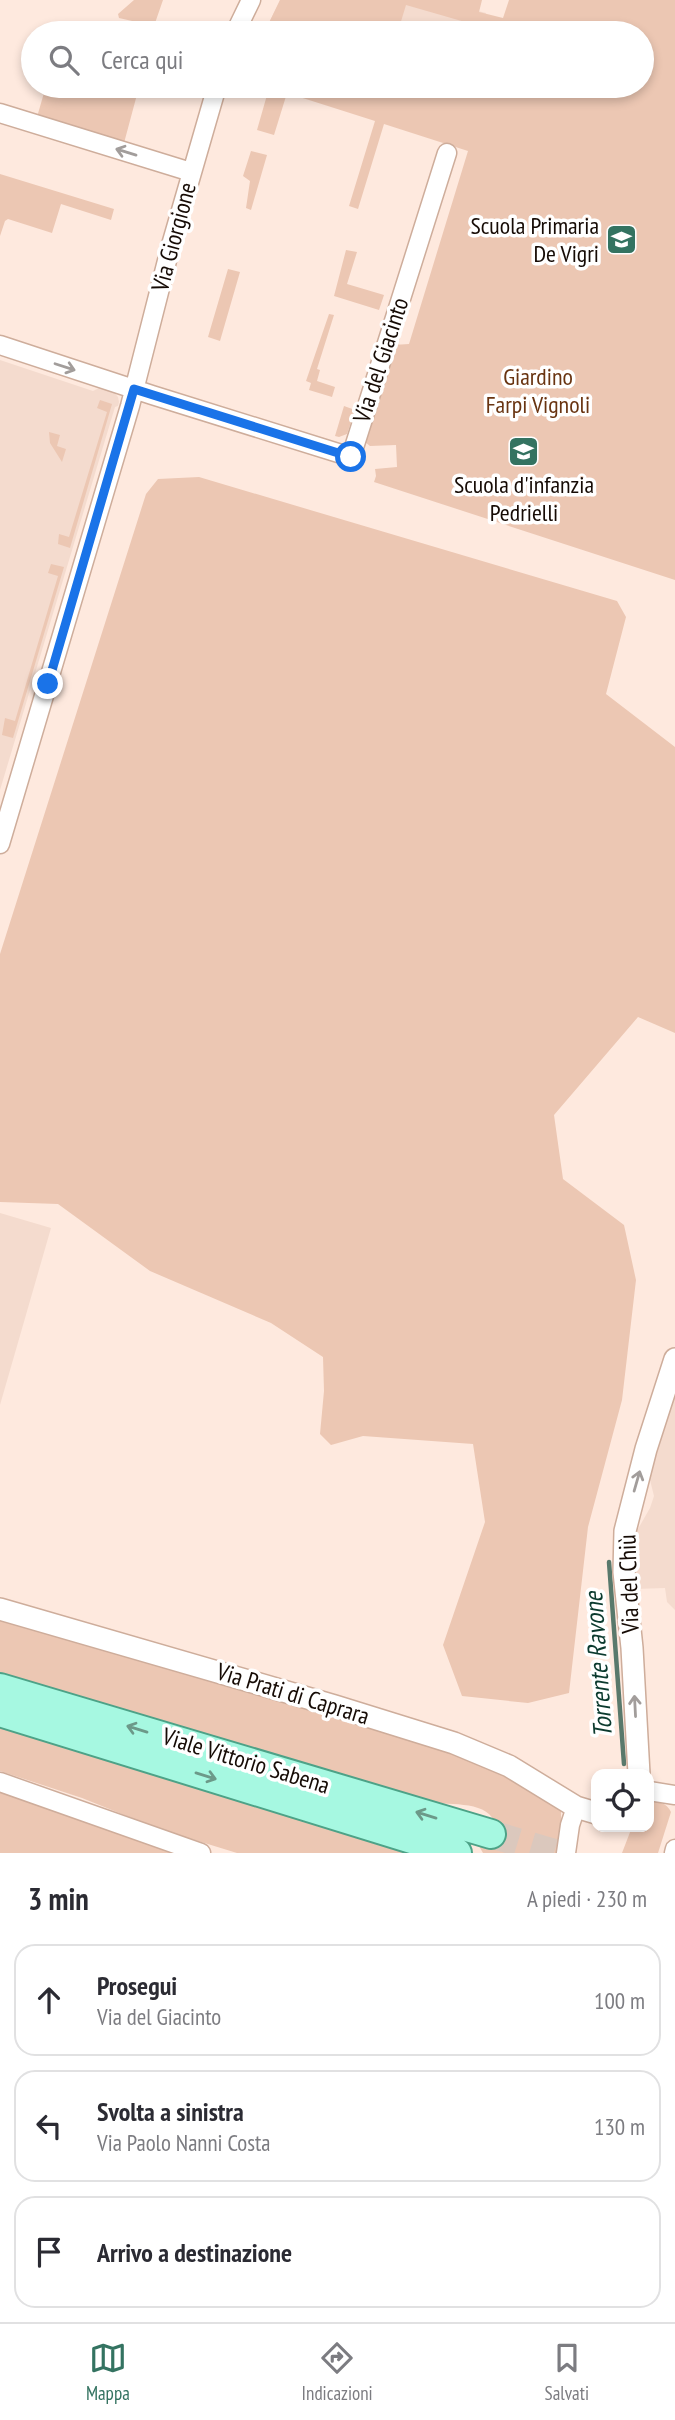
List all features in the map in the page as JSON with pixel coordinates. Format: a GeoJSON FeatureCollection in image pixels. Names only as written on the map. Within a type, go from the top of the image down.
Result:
{"type":"FeatureCollection","features":[{"type":"Feature","properties":{"kind":"main road","name":"Viale Vittorio Sabena"},"geometry":{"type":"LineString","coordinates":[[0,1688],[491,1835]]}},
{"type":"Feature","properties":{"kind":"main road","name":"Viale Vittorio Sabena"},"geometry":{"type":"LineString","coordinates":[[0,1713],[457,1853]]}},
{"type":"Feature","properties":{"kind":"street"},"geometry":{"type":"LineString","coordinates":[[241,21],[251,0]]}},
{"type":"Feature","properties":{"kind":"street","name":"Via Giorgione"},"geometry":{"type":"LineString","coordinates":[[0,844],[134,389],[213,98]]}},
{"type":"Feature","properties":{"kind":"street"},"geometry":{"type":"LineString","coordinates":[[0,113],[191,173]]}},
{"type":"Feature","properties":{"kind":"street","name":"Via del Giacinto"},"geometry":{"type":"LineString","coordinates":[[0,345],[351,457],[447,153]]}},
{"type":"Feature","properties":{"kind":"street","name":"Via del Chiù"},"geometry":{"type":"LineString","coordinates":[[639,1769],[632,1648],[624,1572],[625,1531],[646,1449],[675,1359]]}},
{"type":"Feature","properties":{"kind":"street","name":"Via Prati di Caprara"},"geometry":{"type":"LineString","coordinates":[[0,1608],[335,1706],[454,1743],[509,1766],[586,1810],[570,1825],[566,1853]]}},
{"type":"Feature","properties":{"kind":"street"},"geometry":{"type":"LineString","coordinates":[[0,1782],[201,1853]]}},
{"type":"Feature","properties":{"kind":"street"},"geometry":{"type":"LineString","coordinates":[[654,1792],[675,1795]]}},
{"type":"Feature","properties":{"kind":"shaded area"},"geometry":{"type":"Polygon","coordinates":[[[280,0],[435,0],[486,13],[484,21],[270,21],[280,0]]]}},
{"type":"Feature","properties":{"kind":"shaded area"},"geometry":{"type":"Polygon","coordinates":[[[0,360],[93,391],[101,387],[113,391],[119,402],[115,407],[0,790],[0,360]]]}},
{"type":"Feature","properties":{"kind":"shaded area"},"geometry":{"type":"Polygon","coordinates":[[[0,1213],[51,1228],[0,1405],[0,1213]]]}},
{"type":"Feature","properties":{"kind":"shaded area"},"geometry":{"type":"Polygon","coordinates":[[[675,1391],[675,1610],[667,1602],[665,1588],[635,1589],[633,1560],[634,1536],[654,1496],[649,1476],[675,1391]]]}},
{"type":"Feature","properties":{"kind":"green space"},"geometry":{"type":"Polygon","coordinates":[[[134,0],[163,0],[156,21],[132,21],[119,18],[118,14],[134,0]]]}},
{"type":"Feature","properties":{"kind":"green space","name":"Giardino Farpi Vignoli"},"geometry":{"type":"Polygon","coordinates":[[[280,0],[482,0],[479,12],[503,18],[509,0],[675,0],[675,580],[374,482],[375,469],[397,467],[396,445],[370,446],[365,442],[365,435],[393,345],[409,344],[468,151],[384,124],[358,209],[349,206],[375,121],[303,98],[654,98],[654,21],[462,21],[406,5],[401,21],[270,21],[280,0]]]}},
{"type":"Feature","properties":{"kind":"green space"},"geometry":{"type":"Polygon","coordinates":[[[43,98],[136,98],[124,143],[37,117],[43,98]]]}},
{"type":"Feature","properties":{"kind":"green space","name":"Giardino Farpi Vignoli"},"geometry":{"type":"Polygon","coordinates":[[[266,98],[285,98],[274,135],[257,130],[266,98]]]}},
{"type":"Feature","properties":{"kind":"green space"},"geometry":{"type":"Polygon","coordinates":[[[251,151],[267,155],[251,210],[246,208],[250,181],[243,176],[251,151]]]}},
{"type":"Feature","properties":{"kind":"green space"},"geometry":{"type":"Polygon","coordinates":[[[0,174],[114,209],[111,220],[61,204],[52,233],[8,219],[0,236],[0,174]]]}},
{"type":"Feature","properties":{"kind":"green space"},"geometry":{"type":"Polygon","coordinates":[[[346,250],[357,252],[347,284],[384,295],[379,310],[334,296],[346,250]]]}},
{"type":"Feature","properties":{"kind":"green space"},"geometry":{"type":"Polygon","coordinates":[[[228,269],[240,272],[220,341],[208,337],[228,269]]]}},
{"type":"Feature","properties":{"kind":"green space"},"geometry":{"type":"Polygon","coordinates":[[[329,314],[334,315],[317,369],[320,370],[317,381],[335,387],[332,397],[309,390],[311,383],[306,381],[329,314]]]}},
{"type":"Feature","properties":{"kind":"green space"},"geometry":{"type":"Polygon","coordinates":[[[100,400],[112,404],[70,548],[58,544],[59,534],[69,537],[107,412],[97,408],[100,400]]]}},
{"type":"Feature","properties":{"kind":"green space"},"geometry":{"type":"Polygon","coordinates":[[[344,406],[355,410],[347,434],[339,437],[335,436],[344,406]]]}},
{"type":"Feature","properties":{"kind":"green space"},"geometry":{"type":"Polygon","coordinates":[[[49,432],[60,435],[57,446],[66,449],[62,462],[50,443],[49,432]]]}},
{"type":"Feature","properties":{"kind":"green space"},"geometry":{"type":"Polygon","coordinates":[[[199,477],[617,601],[626,617],[606,694],[675,747],[675,1033],[638,1017],[554,1115],[563,1179],[624,1225],[636,1280],[622,1400],[588,1527],[569,1693],[528,1703],[462,1696],[443,1645],[485,1522],[473,1444],[363,1436],[331,1445],[320,1434],[324,1391],[323,1357],[271,1323],[150,1271],[58,1204],[0,1202],[0,954],[146,494],[158,479],[199,477]]]}},
{"type":"Feature","properties":{"kind":"green space"},"geometry":{"type":"Polygon","coordinates":[[[51,564],[64,567],[13,738],[2,735],[5,718],[15,721],[58,576],[48,573],[51,564]]]}},
{"type":"Feature","properties":{"kind":"green space"},"geometry":{"type":"Polygon","coordinates":[[[0,1616],[497,1766],[561,1808],[561,1853],[483,1853],[479,1843],[494,1821],[482,1810],[464,1805],[425,1803],[0,1677],[0,1616]]]}},
{"type":"Feature","properties":{"kind":"green space"},"geometry":{"type":"Polygon","coordinates":[[[0,1722],[417,1853],[237,1853],[159,1829],[82,1798],[0,1771],[0,1722]]]}},
{"type":"Feature","properties":{"kind":"green space"},"geometry":{"type":"Polygon","coordinates":[[[0,1790],[175,1853],[0,1853],[0,1790]]]}},
{"type":"Feature","properties":{"kind":"green space"},"geometry":{"type":"Polygon","coordinates":[[[654,1801],[667,1806],[671,1812],[658,1853],[622,1853],[630,1832],[654,1832],[654,1801]]]}},
{"type":"Feature","properties":{"kind":"waterway","name":"Torrente Ravone"},"geometry":{"type":"LineString","coordinates":[[609,1562],[624,1764]]}},
{"type":"Feature","properties":{"kind":"tunnel"},"geometry":{"type":"LineString","coordinates":[[491,1834],[554,1853]]}},
{"type":"Feature","properties":{"kind":"place","name":"Scuola Primaria De Vigri"},"geometry":{"type":"Point","coordinates":[622,240]}},
{"type":"Feature","properties":{"kind":"place","name":"Scuola d'infanzia Pedrielli"},"geometry":{"type":"Point","coordinates":[524,451]}},
{"type":"Feature","properties":{"kind":"route"},"geometry":{"type":"LineString","coordinates":[[48,684],[134,389],[351,457]]}}]}
